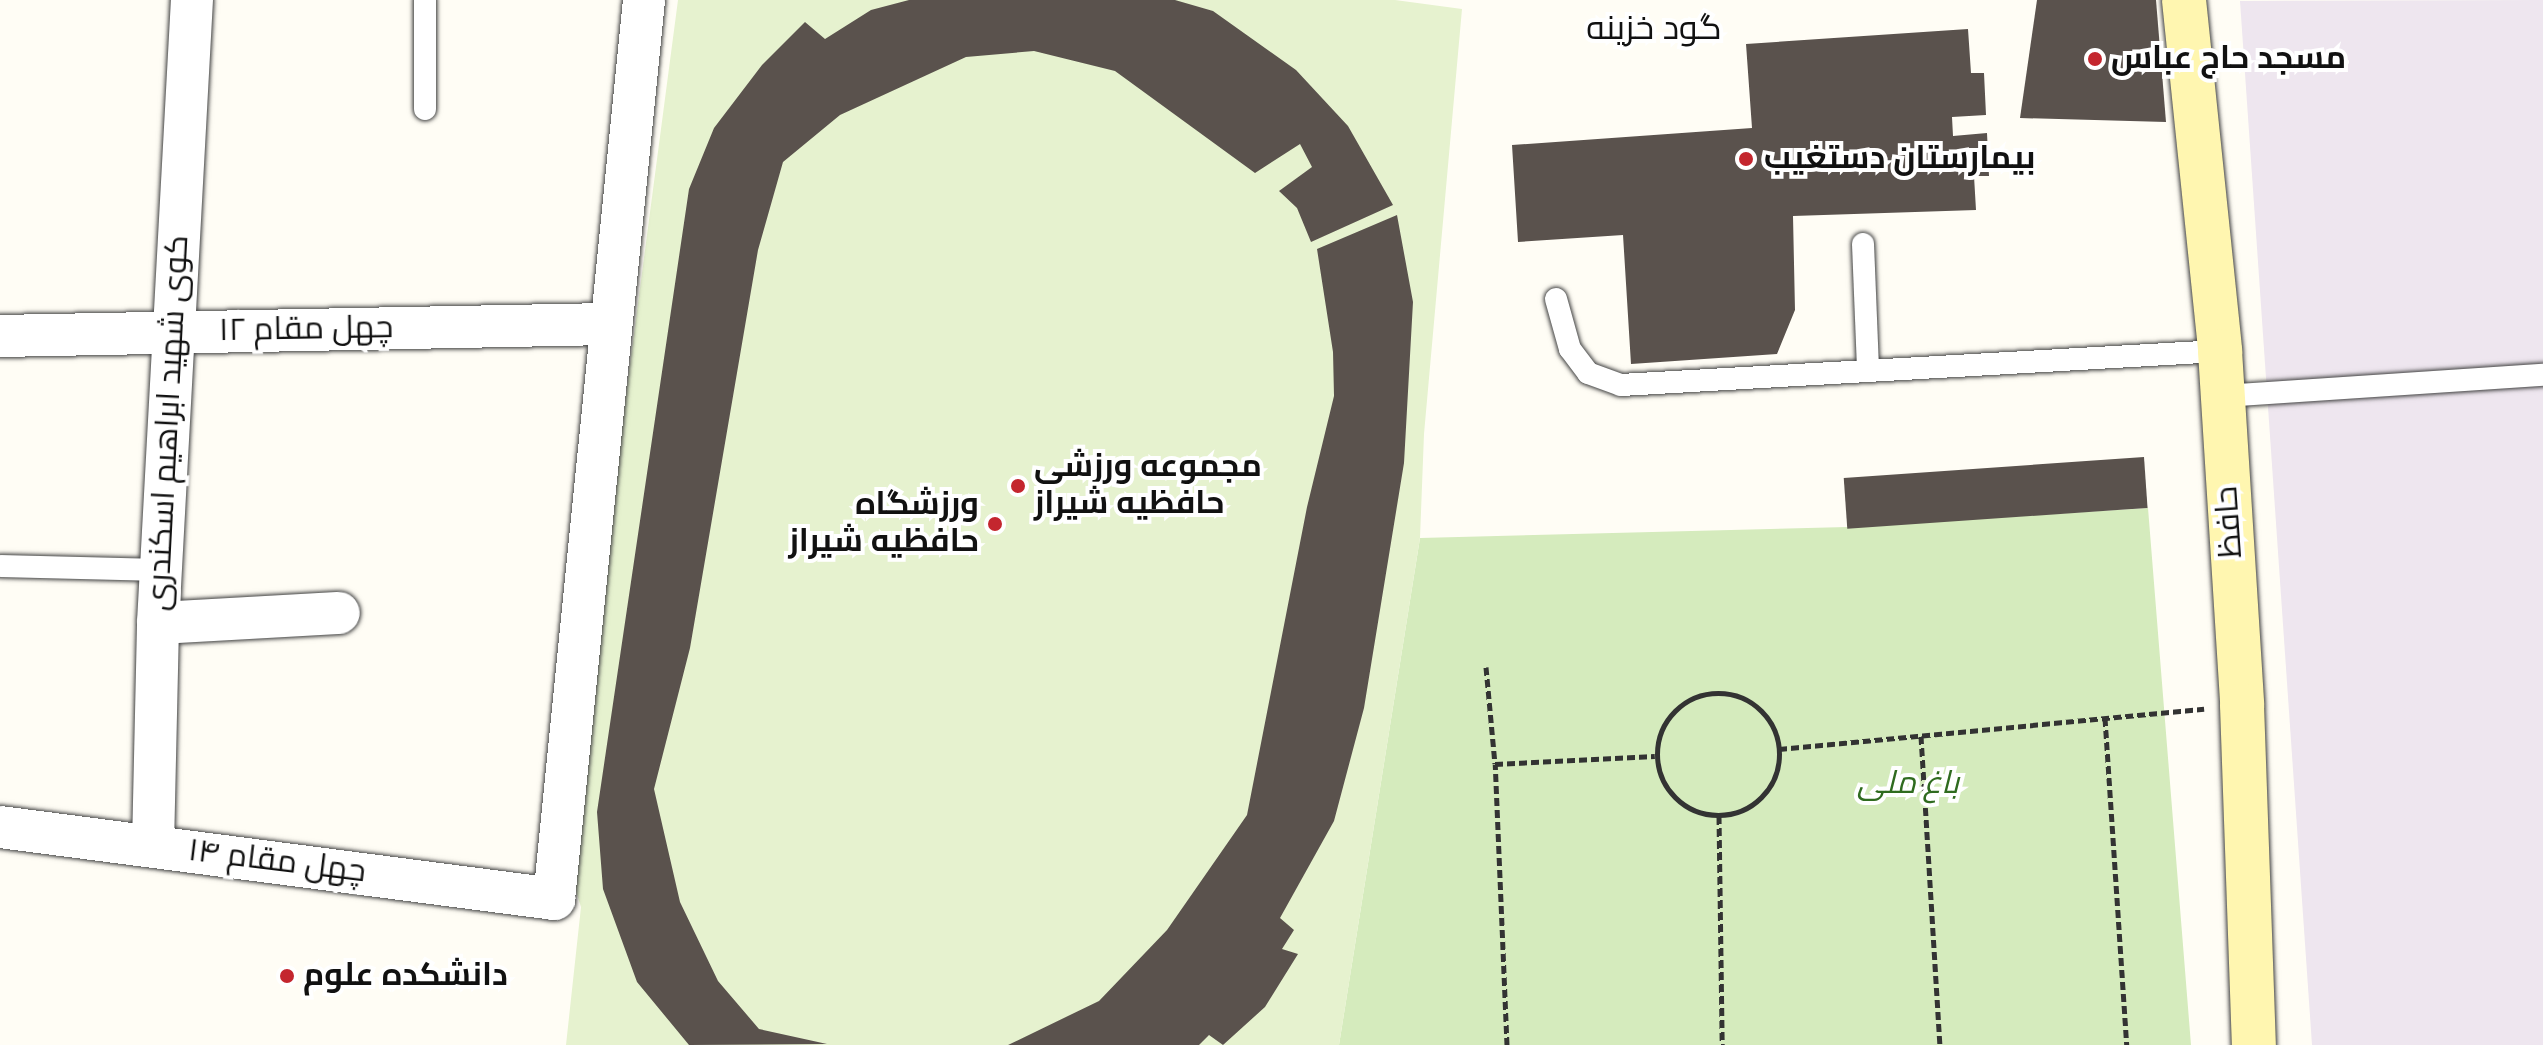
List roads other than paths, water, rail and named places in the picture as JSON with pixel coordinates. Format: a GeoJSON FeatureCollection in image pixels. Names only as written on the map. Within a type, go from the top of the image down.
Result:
{"type":"FeatureCollection","features":[{"type":"Feature","properties":{"kind":"main road","name":"حافظ"},"geometry":{"type":"LineString","coordinates":[[2184,0],[2220,351],[2242,705],[2254,1045]]}},
{"type":"Feature","properties":{"kind":"street","name":"کوی شهید ابراهیم اسکندری"},"geometry":{"type":"LineString","coordinates":[[153,846],[160,570],[192,0]]}},
{"type":"Feature","properties":{"kind":"street"},"geometry":{"type":"LineString","coordinates":[[611,324],[644,0]]}},
{"type":"Feature","properties":{"kind":"street","name":"چهل مقام ۱۲"},"geometry":{"type":"LineString","coordinates":[[0,336],[611,324]]}},
{"type":"Feature","properties":{"kind":"street","name":"چهل مقام ۱۴"},"geometry":{"type":"LineString","coordinates":[[0,827],[554,899],[611,324]]}},
{"type":"Feature","properties":{"kind":"street"},"geometry":{"type":"LineString","coordinates":[[158,623],[339,613]]}},
{"type":"Feature","properties":{"kind":"lane"},"geometry":{"type":"LineString","coordinates":[[425,0],[425,109]]}},
{"type":"Feature","properties":{"kind":"lane"},"geometry":{"type":"LineString","coordinates":[[1863,244],[1868,370]]}},
{"type":"Feature","properties":{"kind":"lane"},"geometry":{"type":"LineString","coordinates":[[1556,299],[1570,349],[1588,373],[1621,385],[2220,351]]}},
{"type":"Feature","properties":{"kind":"lane"},"geometry":{"type":"LineString","coordinates":[[2223,396],[2543,375]]}},
{"type":"Feature","properties":{"kind":"lane"},"geometry":{"type":"LineString","coordinates":[[1,566],[160,570]]}},
{"type":"Feature","properties":{"kind":"place","name":"مسجد حاج عباس"},"geometry":{"type":"Point","coordinates":[2095,59]}},
{"type":"Feature","properties":{"kind":"place","name":"بیمارستان دستغیب"},"geometry":{"type":"Point","coordinates":[1746,159]}},
{"type":"Feature","properties":{"kind":"place","name":"مجموعه ورزشی حافظیه شیراز"},"geometry":{"type":"Point","coordinates":[1018,486]}},
{"type":"Feature","properties":{"kind":"place","name":"ورزشگاه حافظیه شیراز"},"geometry":{"type":"Point","coordinates":[995,524]}},
{"type":"Feature","properties":{"kind":"place","name":"دانشکده علوم"},"geometry":{"type":"Point","coordinates":[287,976]}},
{"type":"Feature","properties":{"kind":"district","name":"گود خزینه"},"geometry":{"type":"Point","coordinates":[1654,30]}},
{"type":"Feature","properties":{"kind":"park label","name":"باغ ملی"},"geometry":{"type":"Point","coordinates":[1908,784]}}]}
